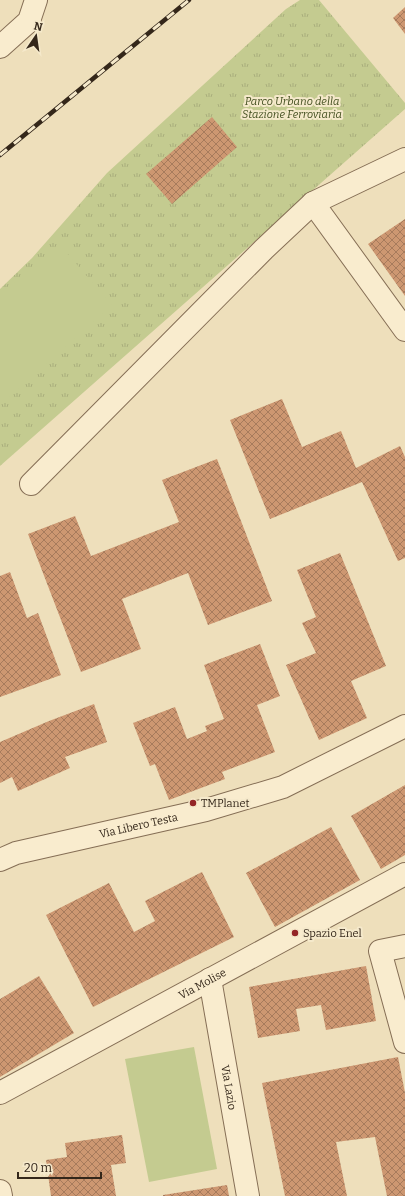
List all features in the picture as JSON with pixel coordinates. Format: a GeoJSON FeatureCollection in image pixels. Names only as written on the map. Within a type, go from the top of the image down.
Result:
{"type":"FeatureCollection","features":[{"type":"Feature","properties":{"kind":"street"},"geometry":{"type":"LineString","coordinates":[[0,47],[29,21],[36,0]]}},
{"type":"Feature","properties":{"kind":"street"},"geometry":{"type":"LineString","coordinates":[[31,484],[264,249],[313,203],[405,159]]}},
{"type":"Feature","properties":{"kind":"street"},"geometry":{"type":"LineString","coordinates":[[313,203],[405,330]]}},
{"type":"Feature","properties":{"kind":"street","name":"Via Libero Testa"},"geometry":{"type":"LineString","coordinates":[[0,860],[16,853],[206,810],[284,787],[405,726]]}},
{"type":"Feature","properties":{"kind":"street","name":"Via Molise"},"geometry":{"type":"LineString","coordinates":[[0,1093],[405,874]]}},
{"type":"Feature","properties":{"kind":"street"},"geometry":{"type":"LineString","coordinates":[[405,946],[380,951],[405,1042]]}},
{"type":"Feature","properties":{"kind":"street","name":"Via Lazio"},"geometry":{"type":"LineString","coordinates":[[210,979],[248,1196]]}},
{"type":"Feature","properties":{"kind":"street"},"geometry":{"type":"LineString","coordinates":[[0,1191],[1,1196]]}},
{"type":"Feature","properties":{"kind":"green space","name":"Parco Urbano della Stazione Ferroviaria"},"geometry":{"type":"Polygon","coordinates":[[[300,0],[319,0],[405,103],[405,109],[0,466],[0,289],[32,258],[107,173],[286,9],[300,0]]]}},
{"type":"Feature","properties":{"kind":"green space"},"geometry":{"type":"Polygon","coordinates":[[[59,244],[112,305],[0,405],[0,294],[59,244]]]}},
{"type":"Feature","properties":{"kind":"green space"},"geometry":{"type":"Polygon","coordinates":[[[194,1047],[217,1169],[149,1182],[125,1059],[194,1047]]]}},
{"type":"Feature","properties":{"kind":"building"},"geometry":{"type":"Polygon","coordinates":[[[405,7],[405,34],[393,18],[405,7]]]}},
{"type":"Feature","properties":{"kind":"building"},"geometry":{"type":"Polygon","coordinates":[[[212,117],[237,147],[172,204],[146,174],[212,117]]]}},
{"type":"Feature","properties":{"kind":"building"},"geometry":{"type":"Polygon","coordinates":[[[405,219],[405,296],[368,244],[405,219]]]}},
{"type":"Feature","properties":{"kind":"building"},"geometry":{"type":"Polygon","coordinates":[[[282,399],[302,447],[341,431],[356,468],[400,446],[405,457],[405,558],[398,561],[362,482],[270,519],[230,420],[282,399]]]}},
{"type":"Feature","properties":{"kind":"building"},"geometry":{"type":"Polygon","coordinates":[[[217,459],[272,601],[208,625],[188,573],[122,599],[141,649],[81,672],[28,534],[75,516],[91,556],[179,522],[162,480],[217,459]]]}},
{"type":"Feature","properties":{"kind":"building"},"geometry":{"type":"Polygon","coordinates":[[[340,553],[386,666],[351,681],[367,718],[319,740],[286,665],[316,653],[302,623],[316,617],[297,570],[340,553]]]}},
{"type":"Feature","properties":{"kind":"building"},"geometry":{"type":"Polygon","coordinates":[[[10,572],[27,618],[38,613],[61,675],[0,697],[0,576],[10,572]]]}},
{"type":"Feature","properties":{"kind":"building"},"geometry":{"type":"Polygon","coordinates":[[[260,644],[280,696],[257,705],[275,752],[222,772],[225,779],[169,800],[155,764],[150,766],[133,723],[175,707],[187,739],[207,731],[205,726],[224,719],[204,665],[260,644]]]}},
{"type":"Feature","properties":{"kind":"building"},"geometry":{"type":"Polygon","coordinates":[[[94,704],[107,742],[65,757],[70,768],[18,791],[12,777],[0,783],[0,742],[94,704]]]}},
{"type":"Feature","properties":{"kind":"building"},"geometry":{"type":"Polygon","coordinates":[[[405,785],[405,855],[381,869],[351,816],[405,785]]]}},
{"type":"Feature","properties":{"kind":"building"},"geometry":{"type":"Polygon","coordinates":[[[331,827],[360,880],[275,927],[246,873],[331,827]]]}},
{"type":"Feature","properties":{"kind":"building"},"geometry":{"type":"Polygon","coordinates":[[[202,872],[234,937],[93,1007],[46,915],[109,883],[134,932],[155,921],[145,901],[202,872]]]}},
{"type":"Feature","properties":{"kind":"building"},"geometry":{"type":"Polygon","coordinates":[[[366,966],[376,1021],[326,1030],[321,1005],[296,1009],[300,1031],[258,1038],[249,987],[366,966]]]}},
{"type":"Feature","properties":{"kind":"building"},"geometry":{"type":"Polygon","coordinates":[[[39,976],[74,1033],[0,1077],[0,999],[39,976]]]}},
{"type":"Feature","properties":{"kind":"building"},"geometry":{"type":"Polygon","coordinates":[[[398,1057],[405,1093],[405,1196],[387,1196],[375,1137],[336,1142],[347,1196],[285,1196],[262,1083],[398,1057]]]}},
{"type":"Feature","properties":{"kind":"building"},"geometry":{"type":"Polygon","coordinates":[[[122,1135],[126,1163],[111,1165],[116,1196],[51,1196],[46,1160],[67,1157],[65,1143],[122,1135]]]}},
{"type":"Feature","properties":{"kind":"building"},"geometry":{"type":"Polygon","coordinates":[[[227,1185],[229,1196],[163,1196],[163,1195],[227,1185]]]}},
{"type":"Feature","properties":{"kind":"railway"},"geometry":{"type":"LineString","coordinates":[[0,155],[189,0]]}},
{"type":"Feature","properties":{"kind":"place","name":"TMPlanet"},"geometry":{"type":"Point","coordinates":[193,803]}},
{"type":"Feature","properties":{"kind":"place","name":"Spazio Enel"},"geometry":{"type":"Point","coordinates":[295,933]}}]}
